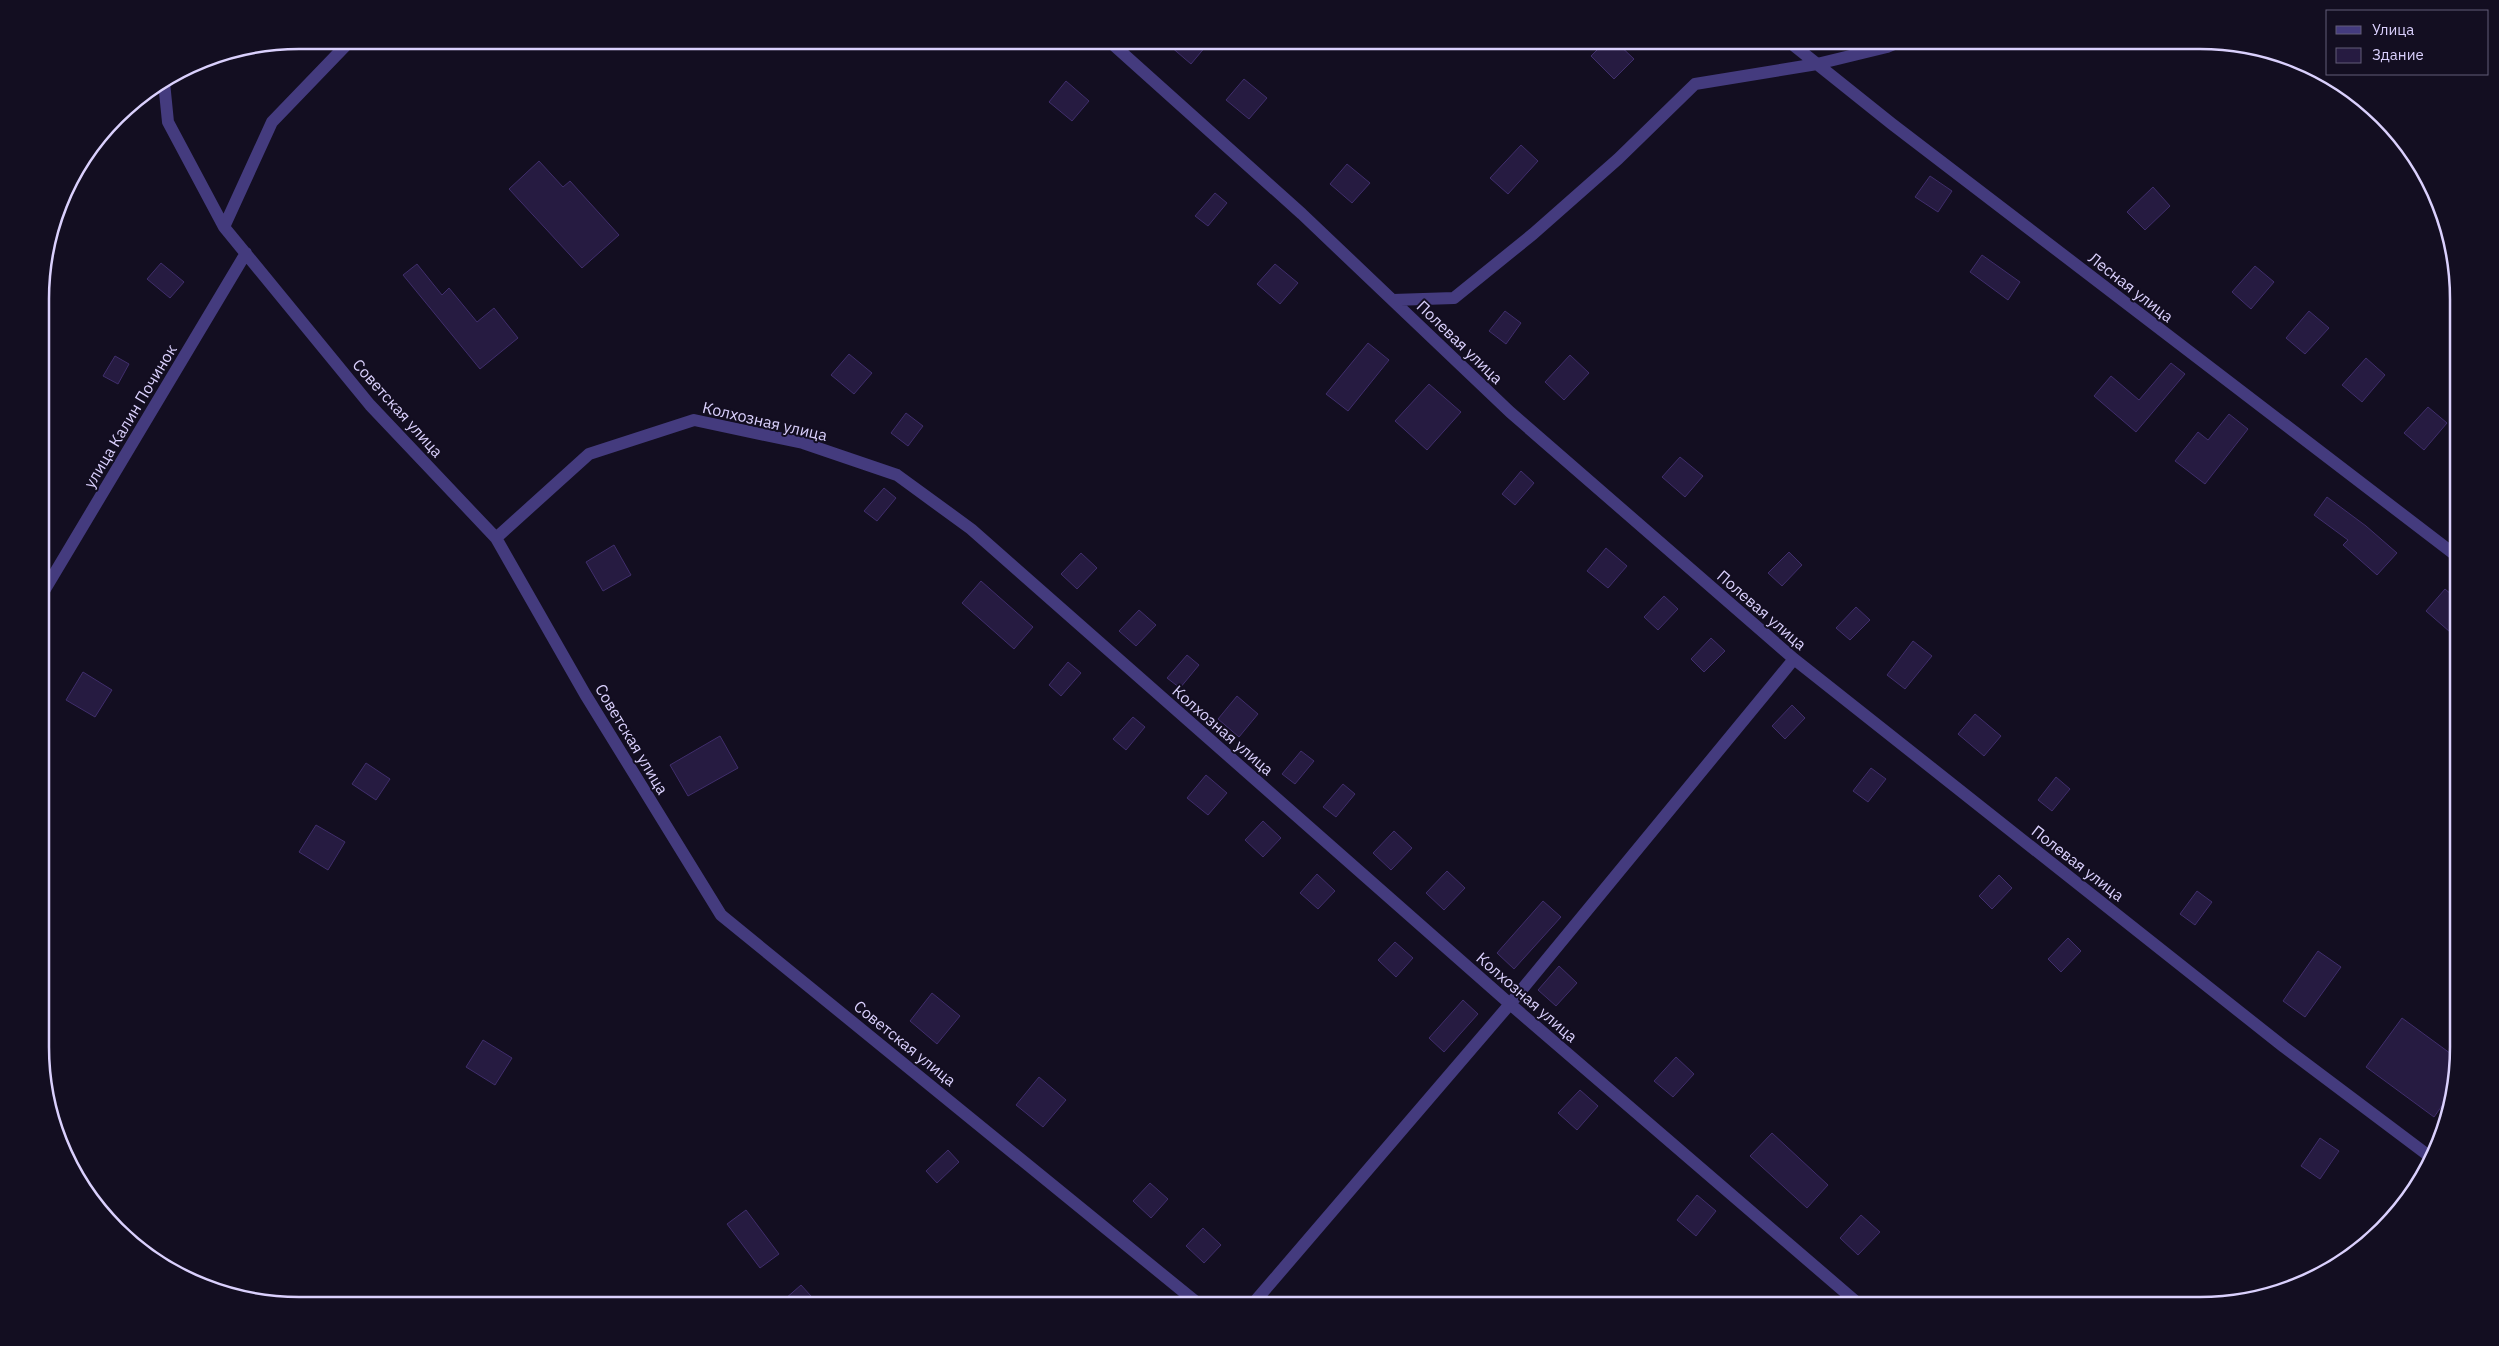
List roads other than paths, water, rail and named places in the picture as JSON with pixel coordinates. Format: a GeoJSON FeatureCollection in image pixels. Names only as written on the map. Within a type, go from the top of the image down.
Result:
{"type":"FeatureCollection","features":[{"type":"Feature","properties":{"kind":"street"},"geometry":{"type":"LineString","coordinates":[[224,227],[272,122],[342,49]]}},
{"type":"Feature","properties":{"kind":"street","name":"Полевая улица"},"geometry":{"type":"LineString","coordinates":[[1118,49],[1302,214],[1510,412],[1794,659],[2284,1047],[2426,1154]]}},
{"type":"Feature","properties":{"kind":"street","name":"Лесная улица"},"geometry":{"type":"LineString","coordinates":[[1798,49],[1900,130],[2450,551]]}},
{"type":"Feature","properties":{"kind":"street"},"geometry":{"type":"LineString","coordinates":[[1393,300],[1454,298],[1533,234],[1618,159],[1695,84],[1817,64],[1879,49]]}},
{"type":"Feature","properties":{"kind":"street","name":"Советская улица"},"geometry":{"type":"LineString","coordinates":[[165,88],[168,122],[224,227],[370,405],[496,538],[585,694],[721,915],[1188,1297]]}},
{"type":"Feature","properties":{"kind":"street","name":"улица Калин Починок"},"geometry":{"type":"LineString","coordinates":[[49,583],[246,253]]}},
{"type":"Feature","properties":{"kind":"street","name":"Колхозная улица"},"geometry":{"type":"LineString","coordinates":[[496,538],[589,454],[694,420],[803,443],[897,475],[971,528],[1510,1004],[1851,1297]]}},
{"type":"Feature","properties":{"kind":"street"},"geometry":{"type":"LineString","coordinates":[[1259,1297],[1510,1004],[1794,659]]}}]}
